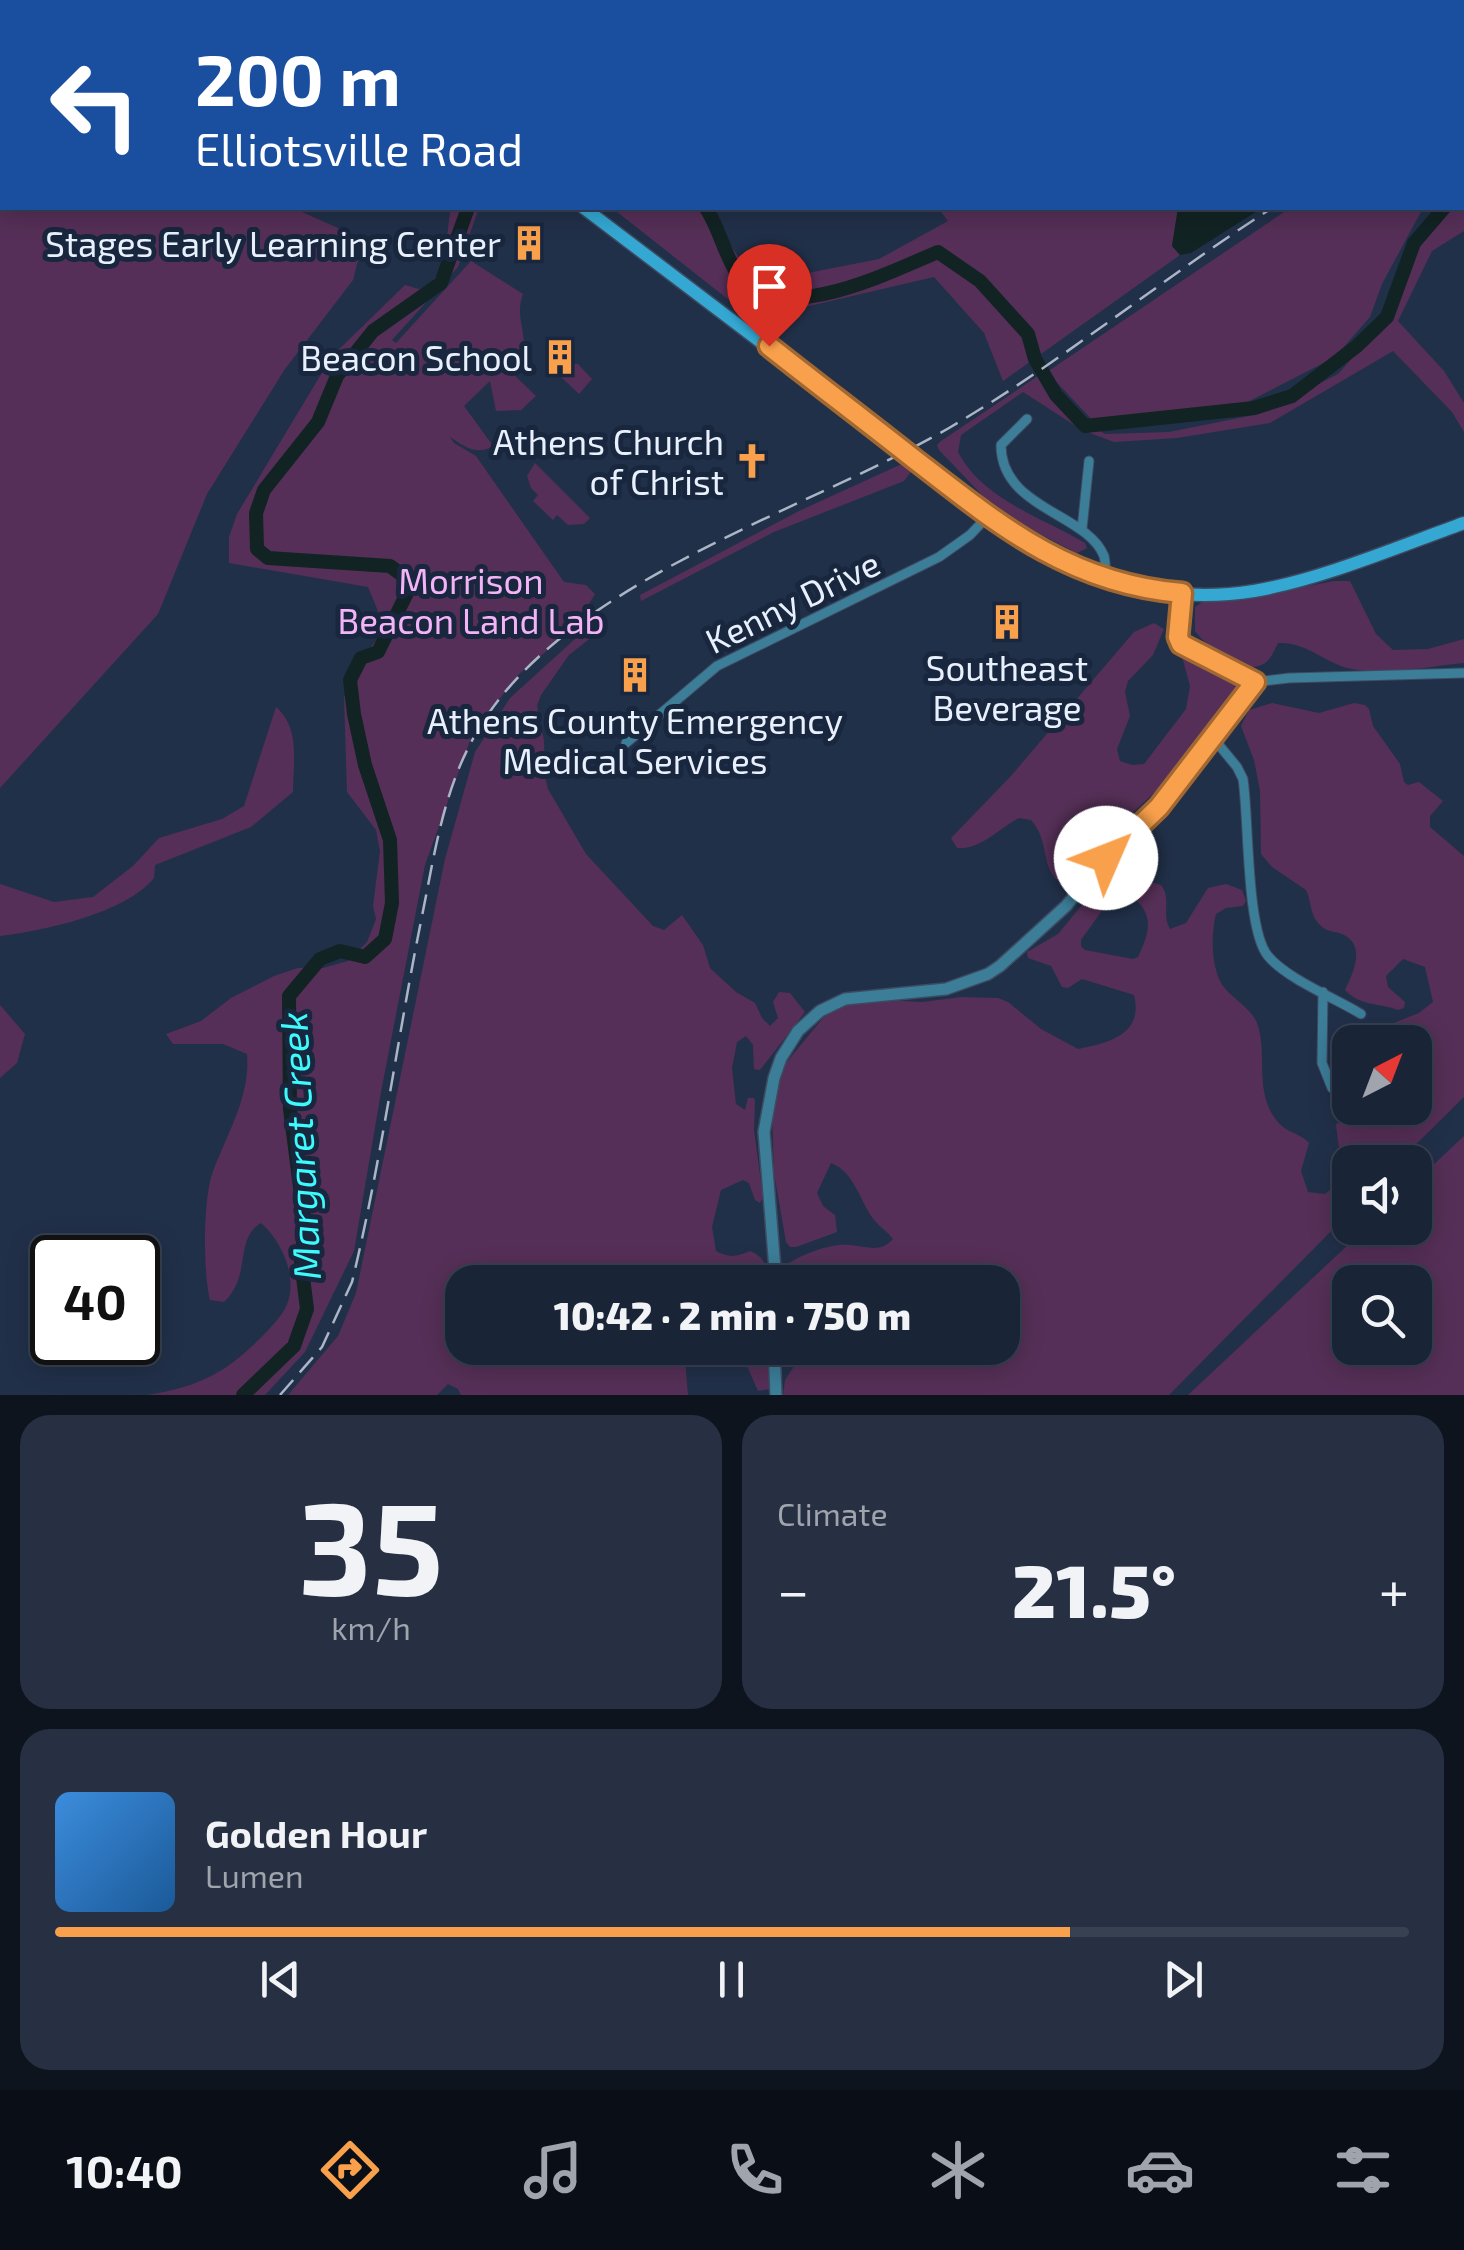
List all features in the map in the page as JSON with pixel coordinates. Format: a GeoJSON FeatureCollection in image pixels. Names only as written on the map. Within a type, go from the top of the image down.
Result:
{"type":"FeatureCollection","features":[{"type":"Feature","properties":{"kind":"main road"},"geometry":{"type":"LineString","coordinates":[[587,210],[988,516],[1022,540],[1106,579],[1141,590],[1182,593],[1220,594],[1284,584],[1464,523]]}},
{"type":"Feature","properties":{"kind":"street"},"geometry":{"type":"LineString","coordinates":[[1027,420],[1001,446],[1001,460],[1034,501],[1082,529],[1106,559],[1106,579]]}},
{"type":"Feature","properties":{"kind":"street"},"geometry":{"type":"LineString","coordinates":[[1082,529],[1090,460]]}},
{"type":"Feature","properties":{"kind":"street","name":"Kenny Drive"},"geometry":{"type":"LineString","coordinates":[[626,743],[717,666],[939,558],[988,516]]}},
{"type":"Feature","properties":{"kind":"street"},"geometry":{"type":"LineString","coordinates":[[1182,593],[1178,637],[1181,644],[1255,682],[1464,673]]}},
{"type":"Feature","properties":{"kind":"street"},"geometry":{"type":"LineString","coordinates":[[775,1265],[764,1132],[774,1078],[798,1031],[820,1011],[845,999],[946,989],[1000,966],[1066,906],[1106,858],[1159,807],[1255,682]]}},
{"type":"Feature","properties":{"kind":"street"},"geometry":{"type":"LineString","coordinates":[[1214,739],[1242,779],[1252,886],[1263,948],[1281,968],[1361,1014]]}},
{"type":"Feature","properties":{"kind":"street"},"geometry":{"type":"LineString","coordinates":[[1323,992],[1322,1063],[1332,1088]]}},
{"type":"Feature","properties":{"kind":"street"},"geometry":{"type":"LineString","coordinates":[[775,1365],[776,1395]]}},
{"type":"Feature","properties":{"kind":"green space"},"geometry":{"type":"Polygon","coordinates":[[[0,210],[298,210],[347,232],[359,256],[353,280],[285,369],[207,494],[158,614],[0,788],[0,210]]]}},
{"type":"Feature","properties":{"kind":"green space","name":"Morrison Beacon Land Lab"},"geometry":{"type":"Polygon","coordinates":[[[451,210],[478,210],[458,267],[392,340],[396,343],[471,261],[523,294],[520,313],[528,349],[509,370],[536,396],[521,410],[496,411],[490,381],[464,406],[491,447],[474,450],[450,437],[476,456],[564,582],[586,585],[595,594],[585,610],[588,616],[518,675],[472,735],[425,865],[354,1251],[305,1352],[265,1395],[147,1395],[194,1384],[236,1359],[281,1315],[291,1285],[282,1250],[261,1223],[248,1238],[233,1292],[224,1302],[210,1300],[205,1237],[209,1186],[241,1100],[247,1054],[223,1044],[173,1044],[166,1034],[201,1021],[231,998],[274,976],[298,968],[323,968],[348,961],[367,942],[376,919],[373,906],[380,851],[376,830],[347,792],[344,697],[349,689],[347,679],[385,628],[368,587],[229,563],[229,537],[237,514],[332,356],[405,285],[419,289],[429,284],[444,255],[451,210]]]}},
{"type":"Feature","properties":{"kind":"green space"},"geometry":{"type":"Polygon","coordinates":[[[615,210],[705,210],[757,283],[879,259],[948,221],[940,210],[1178,210],[1172,246],[1180,255],[1003,381],[984,333],[934,277],[753,319],[615,210]]]}},
{"type":"Feature","properties":{"kind":"green space"},"geometry":{"type":"Polygon","coordinates":[[[1287,210],[1422,210],[1382,284],[1370,317],[1335,357],[1240,406],[1096,424],[1047,372],[1287,210]]]}},
{"type":"Feature","properties":{"kind":"green space"},"geometry":{"type":"Polygon","coordinates":[[[1446,210],[1464,210],[1464,231],[1432,251],[1398,321],[1444,371],[1464,403],[1464,432],[1452,412],[1393,351],[1270,423],[1177,438],[1114,442],[1082,430],[1023,392],[961,435],[958,452],[982,483],[998,495],[1085,543],[1087,548],[1077,553],[999,513],[939,450],[937,445],[941,441],[1038,376],[1080,419],[1105,434],[1169,432],[1259,414],[1338,374],[1390,316],[1412,254],[1446,210]]]}},
{"type":"Feature","properties":{"kind":"green space"},"geometry":{"type":"Polygon","coordinates":[[[570,364],[578,364],[592,379],[579,394],[561,377],[570,364]]]}},
{"type":"Feature","properties":{"kind":"green space"},"geometry":{"type":"Polygon","coordinates":[[[535,463],[590,518],[584,524],[568,525],[557,515],[553,520],[533,501],[538,495],[527,476],[535,463]]]}},
{"type":"Feature","properties":{"kind":"green space"},"geometry":{"type":"Polygon","coordinates":[[[904,463],[911,472],[904,481],[774,532],[641,601],[640,595],[799,511],[904,463]]]}},
{"type":"Feature","properties":{"kind":"green space"},"geometry":{"type":"Polygon","coordinates":[[[1350,581],[1376,634],[1393,650],[1428,649],[1464,639],[1464,663],[1366,671],[1343,666],[1298,646],[1278,643],[1265,663],[1246,667],[1217,652],[1195,631],[1195,607],[1204,601],[1350,581]]]}},
{"type":"Feature","properties":{"kind":"green space"},"geometry":{"type":"Polygon","coordinates":[[[597,619],[607,625],[569,655],[537,706],[548,789],[586,854],[653,926],[664,930],[682,915],[703,945],[710,968],[755,1003],[770,1026],[778,1018],[773,1002],[779,992],[790,993],[805,1012],[760,1070],[754,1069],[753,1045],[746,1036],[737,1042],[732,1068],[736,1104],[745,1110],[748,1098],[755,1102],[754,1130],[763,1197],[760,1203],[755,1200],[749,1183],[743,1180],[721,1190],[712,1227],[716,1251],[729,1256],[750,1251],[765,1265],[445,1265],[445,1365],[685,1365],[688,1395],[461,1395],[448,1384],[437,1395],[288,1395],[338,1336],[356,1293],[445,859],[475,752],[510,698],[597,619]]]}},
{"type":"Feature","properties":{"kind":"green space"},"geometry":{"type":"Polygon","coordinates":[[[1154,623],[1164,629],[1153,655],[1128,681],[1125,692],[1130,716],[1117,749],[1120,761],[1144,764],[1186,709],[1190,686],[1181,653],[1243,684],[1188,761],[1125,820],[1086,821],[1072,831],[1073,844],[1087,863],[1070,879],[1058,881],[1052,875],[1041,836],[1031,820],[1019,818],[982,842],[957,848],[951,838],[1010,777],[1134,632],[1154,623]]]}},
{"type":"Feature","properties":{"kind":"green space"},"geometry":{"type":"Polygon","coordinates":[[[1272,703],[1319,713],[1354,703],[1365,705],[1373,726],[1400,764],[1404,782],[1419,782],[1443,801],[1430,816],[1430,827],[1464,856],[1464,1097],[1415,1145],[1338,1145],[1336,1125],[1432,1125],[1432,1025],[1389,1025],[1419,1013],[1433,1002],[1425,967],[1403,959],[1386,976],[1388,987],[1405,1002],[1404,1008],[1398,1010],[1358,999],[1345,990],[1356,960],[1354,945],[1342,934],[1320,925],[1306,890],[1272,867],[1261,854],[1260,791],[1241,726],[1249,710],[1272,703]]]}},
{"type":"Feature","properties":{"kind":"green space"},"geometry":{"type":"Polygon","coordinates":[[[276,707],[292,736],[293,792],[251,827],[155,865],[154,878],[141,890],[104,910],[60,925],[0,936],[0,884],[54,902],[93,897],[133,866],[159,838],[222,819],[244,806],[276,707]]]}},
{"type":"Feature","properties":{"kind":"green space"},"geometry":{"type":"Polygon","coordinates":[[[1121,873],[1161,885],[1170,929],[1186,923],[1208,888],[1226,884],[1242,890],[1246,901],[1243,906],[1216,914],[1215,967],[1221,983],[1257,1023],[1264,1090],[1273,1116],[1309,1143],[1301,1171],[1308,1192],[1325,1194],[1332,1187],[1332,1230],[1169,1395],[783,1395],[785,1380],[795,1365],[1020,1365],[1020,1265],[786,1265],[818,1250],[841,1245],[882,1247],[893,1239],[870,1214],[846,1173],[831,1163],[817,1193],[823,1206],[835,1215],[837,1232],[790,1247],[774,1173],[772,1112],[785,1064],[823,1018],[840,1005],[865,999],[922,1002],[998,998],[1041,1029],[1078,1049],[1121,1035],[1134,1019],[1134,995],[1082,979],[1068,988],[1062,987],[1051,966],[1028,958],[1027,952],[1058,934],[1087,899],[1099,901],[1101,912],[1081,940],[1081,946],[1085,950],[1138,957],[1147,934],[1146,913],[1136,900],[1106,897],[1103,885],[1110,875],[1121,873]]]}},
{"type":"Feature","properties":{"kind":"green space"},"geometry":{"type":"Polygon","coordinates":[[[0,1005],[25,1034],[17,1063],[0,1078],[0,1005]]]}},
{"type":"Feature","properties":{"kind":"green space"},"geometry":{"type":"Polygon","coordinates":[[[1464,1136],[1464,1395],[1188,1395],[1348,1245],[1432,1245],[1432,1166],[1464,1136]]]}},
{"type":"Feature","properties":{"kind":"green space"},"geometry":{"type":"Polygon","coordinates":[[[747,1365],[769,1365],[770,1389],[758,1391],[747,1365]]]}},
{"type":"Feature","properties":{"kind":"shaded area"},"geometry":{"type":"Polygon","coordinates":[[[1178,210],[1259,210],[1191,253],[1180,255],[1172,246],[1178,210]]]}},
{"type":"Feature","properties":{"kind":"waterway","name":"Margaret Creek"},"geometry":{"type":"LineString","coordinates":[[243,1395],[294,1346],[307,1309],[301,1261],[305,1225],[290,1109],[289,996],[320,959],[340,951],[365,957],[385,939],[392,903],[390,840],[365,765],[350,680],[361,658],[378,652],[409,589],[405,577],[390,566],[268,558],[257,549],[256,513],[264,490],[318,422],[337,376],[373,331],[441,283],[467,210]]}},
{"type":"Feature","properties":{"kind":"waterway","name":"Margaret Creek"},"geometry":{"type":"LineString","coordinates":[[707,210],[740,278],[758,292],[781,298],[837,291],[938,252],[980,281],[1028,334],[1035,359],[1056,395],[1085,426],[1254,408],[1292,396],[1357,346],[1387,317],[1414,243],[1442,210]]}},
{"type":"Feature","properties":{"kind":"railway"},"geometry":{"type":"LineString","coordinates":[[280,1395],[322,1347],[352,1282],[440,827],[454,781],[474,737],[513,683],[563,636],[623,594],[688,557],[949,428],[1032,376],[1269,210]]}},
{"type":"Feature","properties":{"kind":"place","name":"Stages Early Learning Center"},"geometry":{"type":"Point","coordinates":[529,243]}},
{"type":"Feature","properties":{"kind":"place","name":"Beacon School"},"geometry":{"type":"Point","coordinates":[560,357]}},
{"type":"Feature","properties":{"kind":"place","name":"Athens Church of Christ"},"geometry":{"type":"Point","coordinates":[752,461]}},
{"type":"Feature","properties":{"kind":"place","name":"Southeast Beverage"},"geometry":{"type":"Point","coordinates":[1007,622]}},
{"type":"Feature","properties":{"kind":"place","name":"Athens County Emergency Medical Services"},"geometry":{"type":"Point","coordinates":[635,675]}},
{"type":"Feature","properties":{"kind":"route"},"geometry":{"type":"LineString","coordinates":[[769,346],[1022,540],[1106,579],[1141,590],[1182,593],[1178,637],[1181,644],[1255,682],[1159,807],[1106,858]]}}]}
